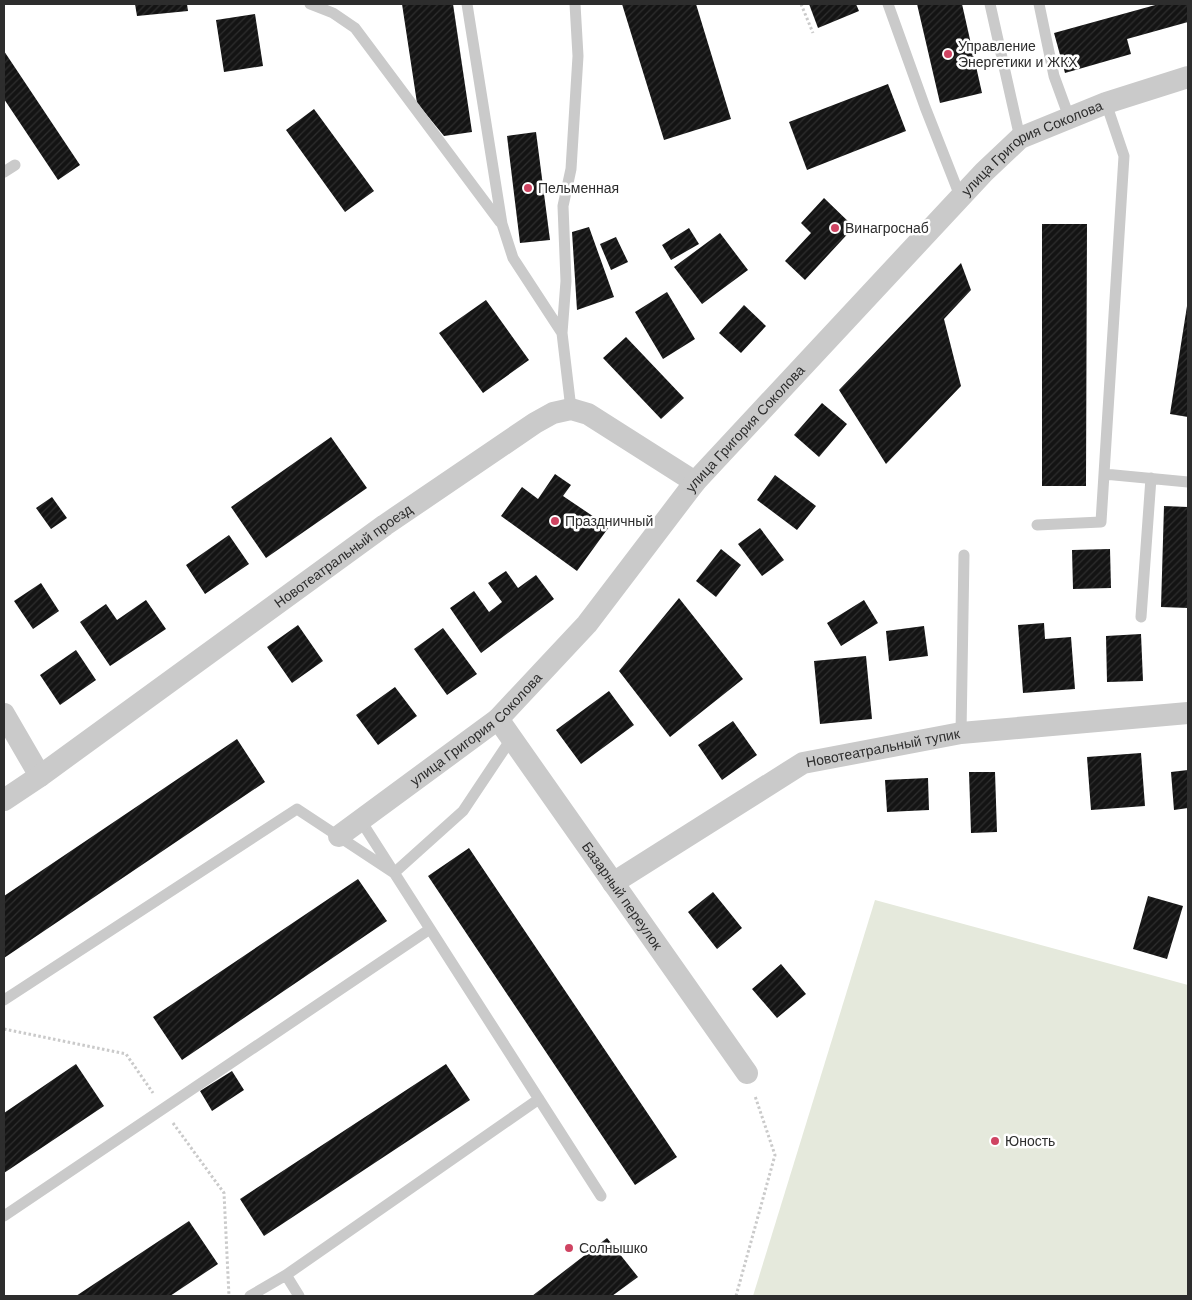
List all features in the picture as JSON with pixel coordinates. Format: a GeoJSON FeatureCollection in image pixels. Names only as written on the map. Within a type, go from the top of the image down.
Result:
{"type":"FeatureCollection","features":[{"type":"Feature","properties":{"kind":"street","name":"улица Григория Соколова"},"geometry":{"type":"LineString","coordinates":[[339,836],[498,719],[587,624],[695,482],[960,196],[1020,138],[1106,103],[1188,77]]}},
{"type":"Feature","properties":{"kind":"street"},"geometry":{"type":"LineString","coordinates":[[571,409],[588,414],[695,482]]}},
{"type":"Feature","properties":{"kind":"street","name":"Новотеатральный проезд"},"geometry":{"type":"LineString","coordinates":[[4,800],[40,776],[385,525],[535,423],[553,413],[571,409]]}},
{"type":"Feature","properties":{"kind":"street","name":"Новотеатральный тупик"},"geometry":{"type":"LineString","coordinates":[[612,883],[803,763],[961,732],[1188,713]]}},
{"type":"Feature","properties":{"kind":"street"},"geometry":{"type":"LineString","coordinates":[[4,714],[40,776]]}},
{"type":"Feature","properties":{"kind":"street","name":"Базарный переулок"},"geometry":{"type":"LineString","coordinates":[[498,719],[748,1073]]}},
{"type":"Feature","properties":{"kind":"lane"},"geometry":{"type":"LineString","coordinates":[[310,4],[333,13],[355,28],[502,224]]}},
{"type":"Feature","properties":{"kind":"lane"},"geometry":{"type":"LineString","coordinates":[[467,4],[502,224],[513,258],[562,333]]}},
{"type":"Feature","properties":{"kind":"lane"},"geometry":{"type":"LineString","coordinates":[[571,409],[562,333],[566,281],[563,206],[571,169],[578,56],[575,4]]}},
{"type":"Feature","properties":{"kind":"lane"},"geometry":{"type":"LineString","coordinates":[[888,4],[925,107],[960,196]]}},
{"type":"Feature","properties":{"kind":"lane"},"geometry":{"type":"LineString","coordinates":[[990,4],[1020,138]]}},
{"type":"Feature","properties":{"kind":"lane"},"geometry":{"type":"LineString","coordinates":[[1039,4],[1054,76],[1069,117]]}},
{"type":"Feature","properties":{"kind":"lane"},"geometry":{"type":"LineString","coordinates":[[1037,525],[1101,522],[1124,156],[1106,103]]}},
{"type":"Feature","properties":{"kind":"lane"},"geometry":{"type":"LineString","coordinates":[[4,172],[15,165]]}},
{"type":"Feature","properties":{"kind":"lane"},"geometry":{"type":"LineString","coordinates":[[1104,474],[1188,482]]}},
{"type":"Feature","properties":{"kind":"lane"},"geometry":{"type":"LineString","coordinates":[[1141,616],[1151,478]]}},
{"type":"Feature","properties":{"kind":"lane"},"geometry":{"type":"LineString","coordinates":[[961,732],[964,554]]}},
{"type":"Feature","properties":{"kind":"lane"},"geometry":{"type":"LineString","coordinates":[[394,873],[463,811],[511,739]]}},
{"type":"Feature","properties":{"kind":"lane"},"geometry":{"type":"LineString","coordinates":[[4,1000],[297,809],[394,873]]}},
{"type":"Feature","properties":{"kind":"lane"},"geometry":{"type":"LineString","coordinates":[[361,821],[601,1196]]}},
{"type":"Feature","properties":{"kind":"lane"},"geometry":{"type":"LineString","coordinates":[[4,1216],[430,929]]}},
{"type":"Feature","properties":{"kind":"lane"},"geometry":{"type":"LineString","coordinates":[[250,1296],[286,1275],[539,1099]]}},
{"type":"Feature","properties":{"kind":"lane"},"geometry":{"type":"LineString","coordinates":[[286,1275],[299,1296]]}},
{"type":"Feature","properties":{"kind":"path"},"geometry":{"type":"LineString","coordinates":[[801,4],[813,33]]}},
{"type":"Feature","properties":{"kind":"path"},"geometry":{"type":"LineString","coordinates":[[736,1296],[775,1155],[748,1073]]}},
{"type":"Feature","properties":{"kind":"shaded area","name":"Юность"},"geometry":{"type":"Polygon","coordinates":[[[875,900],[1188,985],[1188,1296],[753,1296],[875,900]]]}},
{"type":"Feature","properties":{"kind":"building"},"geometry":{"type":"Polygon","coordinates":[[[135,4],[187,4],[188,11],[137,16],[135,4]]]}},
{"type":"Feature","properties":{"kind":"building"},"geometry":{"type":"Polygon","coordinates":[[[402,4],[453,4],[472,132],[444,136],[417,103],[402,4]]]}},
{"type":"Feature","properties":{"kind":"building"},"geometry":{"type":"Polygon","coordinates":[[[622,4],[696,4],[731,119],[664,140],[622,4]]]}},
{"type":"Feature","properties":{"kind":"building"},"geometry":{"type":"Polygon","coordinates":[[[809,4],[856,4],[859,11],[818,28],[809,4]]]}},
{"type":"Feature","properties":{"kind":"building"},"geometry":{"type":"Polygon","coordinates":[[[917,4],[962,4],[982,93],[940,103],[917,4]]]}},
{"type":"Feature","properties":{"kind":"building"},"geometry":{"type":"Polygon","coordinates":[[[1159,4],[1188,4],[1188,22],[1127,39],[1131,54],[1065,73],[1054,33],[1159,4]]]}},
{"type":"Feature","properties":{"kind":"building"},"geometry":{"type":"Polygon","coordinates":[[[255,14],[263,66],[224,72],[216,20],[255,14]]]}},
{"type":"Feature","properties":{"kind":"building"},"geometry":{"type":"Polygon","coordinates":[[[4,51],[80,165],[58,180],[4,99],[4,51]]]}},
{"type":"Feature","properties":{"kind":"building"},"geometry":{"type":"Polygon","coordinates":[[[888,84],[906,131],[807,170],[789,122],[888,84]]]}},
{"type":"Feature","properties":{"kind":"building"},"geometry":{"type":"Polygon","coordinates":[[[314,109],[374,191],[345,212],[286,130],[314,109]]]}},
{"type":"Feature","properties":{"kind":"building","name":"Пельменная"},"geometry":{"type":"Polygon","coordinates":[[[536,132],[550,240],[520,243],[507,136],[536,132]]]}},
{"type":"Feature","properties":{"kind":"building"},"geometry":{"type":"Polygon","coordinates":[[[824,198],[854,227],[805,280],[785,261],[811,233],[801,223],[824,198]]]}},
{"type":"Feature","properties":{"kind":"building"},"geometry":{"type":"Polygon","coordinates":[[[1042,224],[1087,224],[1086,486],[1042,486],[1042,224]]]}},
{"type":"Feature","properties":{"kind":"building"},"geometry":{"type":"Polygon","coordinates":[[[589,227],[614,297],[577,310],[572,232],[589,227]]]}},
{"type":"Feature","properties":{"kind":"building"},"geometry":{"type":"Polygon","coordinates":[[[689,228],[699,244],[671,260],[662,245],[689,228]]]}},
{"type":"Feature","properties":{"kind":"building"},"geometry":{"type":"Polygon","coordinates":[[[720,233],[748,270],[702,304],[674,267],[720,233]]]}},
{"type":"Feature","properties":{"kind":"building"},"geometry":{"type":"Polygon","coordinates":[[[616,237],[628,262],[611,270],[600,244],[616,237]]]}},
{"type":"Feature","properties":{"kind":"building"},"geometry":{"type":"Polygon","coordinates":[[[961,263],[971,290],[944,319],[961,386],[886,464],[839,390],[961,263]]]}},
{"type":"Feature","properties":{"kind":"building"},"geometry":{"type":"Polygon","coordinates":[[[667,292],[695,339],[663,359],[635,312],[667,292]]]}},
{"type":"Feature","properties":{"kind":"building"},"geometry":{"type":"Polygon","coordinates":[[[486,300],[529,360],[483,393],[439,333],[486,300]]]}},
{"type":"Feature","properties":{"kind":"building"},"geometry":{"type":"Polygon","coordinates":[[[744,305],[766,326],[741,353],[719,333],[744,305]]]}},
{"type":"Feature","properties":{"kind":"building"},"geometry":{"type":"Polygon","coordinates":[[[1188,306],[1188,417],[1170,414],[1188,306]]]}},
{"type":"Feature","properties":{"kind":"building"},"geometry":{"type":"Polygon","coordinates":[[[626,337],[684,398],[661,419],[603,358],[626,337]]]}},
{"type":"Feature","properties":{"kind":"building"},"geometry":{"type":"Polygon","coordinates":[[[822,403],[847,424],[819,457],[794,435],[822,403]]]}},
{"type":"Feature","properties":{"kind":"building"},"geometry":{"type":"Polygon","coordinates":[[[331,437],[367,488],[266,558],[231,507],[331,437]]]}},
{"type":"Feature","properties":{"kind":"building","name":"Праздничный"},"geometry":{"type":"Polygon","coordinates":[[[555,474],[571,485],[563,496],[609,527],[577,571],[501,516],[522,487],[538,499],[555,474]]]}},
{"type":"Feature","properties":{"kind":"building"},"geometry":{"type":"Polygon","coordinates":[[[775,475],[816,506],[797,530],[757,500],[775,475]]]}},
{"type":"Feature","properties":{"kind":"building"},"geometry":{"type":"Polygon","coordinates":[[[52,497],[67,518],[51,529],[36,508],[52,497]]]}},
{"type":"Feature","properties":{"kind":"building"},"geometry":{"type":"Polygon","coordinates":[[[1164,506],[1188,507],[1188,608],[1161,607],[1164,506]]]}},
{"type":"Feature","properties":{"kind":"building"},"geometry":{"type":"Polygon","coordinates":[[[760,528],[784,560],[762,576],[738,544],[760,528]]]}},
{"type":"Feature","properties":{"kind":"building"},"geometry":{"type":"Polygon","coordinates":[[[229,535],[249,564],[205,594],[186,565],[229,535]]]}},
{"type":"Feature","properties":{"kind":"building"},"geometry":{"type":"Polygon","coordinates":[[[721,549],[741,565],[716,597],[696,581],[721,549]]]}},
{"type":"Feature","properties":{"kind":"building"},"geometry":{"type":"Polygon","coordinates":[[[1110,549],[1111,588],[1073,589],[1072,550],[1110,549]]]}},
{"type":"Feature","properties":{"kind":"building"},"geometry":{"type":"Polygon","coordinates":[[[506,571],[518,588],[536,575],[554,599],[481,653],[450,608],[474,591],[489,612],[502,602],[488,583],[506,571]]]}},
{"type":"Feature","properties":{"kind":"building"},"geometry":{"type":"Polygon","coordinates":[[[41,583],[59,611],[33,629],[14,601],[41,583]]]}},
{"type":"Feature","properties":{"kind":"building"},"geometry":{"type":"Polygon","coordinates":[[[679,598],[743,679],[670,737],[619,671],[679,598]]]}},
{"type":"Feature","properties":{"kind":"building"},"geometry":{"type":"Polygon","coordinates":[[[146,600],[166,629],[110,666],[80,622],[106,604],[117,620],[146,600]]]}},
{"type":"Feature","properties":{"kind":"building"},"geometry":{"type":"Polygon","coordinates":[[[864,600],[878,623],[841,646],[827,623],[864,600]]]}},
{"type":"Feature","properties":{"kind":"building"},"geometry":{"type":"Polygon","coordinates":[[[1044,623],[1045,639],[1071,637],[1075,689],[1023,693],[1018,625],[1044,623]]]}},
{"type":"Feature","properties":{"kind":"building"},"geometry":{"type":"Polygon","coordinates":[[[298,625],[323,661],[292,683],[267,647],[298,625]]]}},
{"type":"Feature","properties":{"kind":"building"},"geometry":{"type":"Polygon","coordinates":[[[924,626],[928,656],[889,661],[886,631],[924,626]]]}},
{"type":"Feature","properties":{"kind":"building"},"geometry":{"type":"Polygon","coordinates":[[[443,628],[477,674],[447,695],[414,649],[443,628]]]}},
{"type":"Feature","properties":{"kind":"building"},"geometry":{"type":"Polygon","coordinates":[[[1141,634],[1143,681],[1107,682],[1106,636],[1141,634]]]}},
{"type":"Feature","properties":{"kind":"building"},"geometry":{"type":"Polygon","coordinates":[[[76,650],[96,680],[60,705],[40,675],[76,650]]]}},
{"type":"Feature","properties":{"kind":"building"},"geometry":{"type":"Polygon","coordinates":[[[866,656],[872,719],[820,724],[814,661],[866,656]]]}},
{"type":"Feature","properties":{"kind":"building"},"geometry":{"type":"Polygon","coordinates":[[[395,687],[417,716],[378,745],[356,715],[395,687]]]}},
{"type":"Feature","properties":{"kind":"building"},"geometry":{"type":"Polygon","coordinates":[[[609,691],[634,725],[581,764],[556,730],[609,691]]]}},
{"type":"Feature","properties":{"kind":"building"},"geometry":{"type":"Polygon","coordinates":[[[733,721],[757,755],[722,780],[698,745],[733,721]]]}},
{"type":"Feature","properties":{"kind":"building"},"geometry":{"type":"Polygon","coordinates":[[[237,739],[265,782],[4,958],[4,896],[237,739]]]}},
{"type":"Feature","properties":{"kind":"building"},"geometry":{"type":"Polygon","coordinates":[[[1141,753],[1145,806],[1091,810],[1087,757],[1141,753]]]}},
{"type":"Feature","properties":{"kind":"building"},"geometry":{"type":"Polygon","coordinates":[[[1188,770],[1188,808],[1174,810],[1171,772],[1188,770]]]}},
{"type":"Feature","properties":{"kind":"building"},"geometry":{"type":"Polygon","coordinates":[[[969,772],[995,772],[997,832],[971,833],[969,772]]]}},
{"type":"Feature","properties":{"kind":"building"},"geometry":{"type":"Polygon","coordinates":[[[928,778],[929,810],[887,812],[885,780],[928,778]]]}},
{"type":"Feature","properties":{"kind":"building"},"geometry":{"type":"Polygon","coordinates":[[[469,848],[677,1157],[635,1185],[428,876],[469,848]]]}},
{"type":"Feature","properties":{"kind":"building"},"geometry":{"type":"Polygon","coordinates":[[[358,879],[387,921],[182,1060],[153,1017],[358,879]]]}},
{"type":"Feature","properties":{"kind":"building"},"geometry":{"type":"Polygon","coordinates":[[[713,892],[742,928],[717,949],[688,912],[713,892]]]}},
{"type":"Feature","properties":{"kind":"building"},"geometry":{"type":"Polygon","coordinates":[[[1148,896],[1183,906],[1167,959],[1133,949],[1148,896]]]}},
{"type":"Feature","properties":{"kind":"building"},"geometry":{"type":"Polygon","coordinates":[[[781,964],[806,994],[777,1018],[752,989],[781,964]]]}},
{"type":"Feature","properties":{"kind":"building"},"geometry":{"type":"Polygon","coordinates":[[[76,1064],[104,1106],[4,1173],[4,1113],[76,1064]]]}},
{"type":"Feature","properties":{"kind":"building"},"geometry":{"type":"Polygon","coordinates":[[[446,1064],[470,1100],[264,1236],[240,1199],[446,1064]]]}},
{"type":"Feature","properties":{"kind":"building"},"geometry":{"type":"Polygon","coordinates":[[[232,1071],[244,1090],[212,1111],[200,1091],[232,1071]]]}},
{"type":"Feature","properties":{"kind":"building"},"geometry":{"type":"Polygon","coordinates":[[[189,1221],[218,1264],[170,1296],[76,1296],[189,1221]]]}},
{"type":"Feature","properties":{"kind":"building"},"geometry":{"type":"Polygon","coordinates":[[[607,1238],[638,1277],[612,1296],[532,1296],[607,1238]]]}},
{"type":"Feature","properties":{"kind":"place","name":"Управление Энергетики и ЖКХ"},"geometry":{"type":"Point","coordinates":[948,54]}},
{"type":"Feature","properties":{"kind":"place","name":"Пельменная"},"geometry":{"type":"Point","coordinates":[528,188]}},
{"type":"Feature","properties":{"kind":"place","name":"Винагроснаб"},"geometry":{"type":"Point","coordinates":[835,228]}},
{"type":"Feature","properties":{"kind":"place","name":"Праздничный"},"geometry":{"type":"Point","coordinates":[555,521]}},
{"type":"Feature","properties":{"kind":"place","name":"Юность"},"geometry":{"type":"Point","coordinates":[995,1141]}},
{"type":"Feature","properties":{"kind":"place","name":"Солнышко"},"geometry":{"type":"Point","coordinates":[569,1248]}}]}
